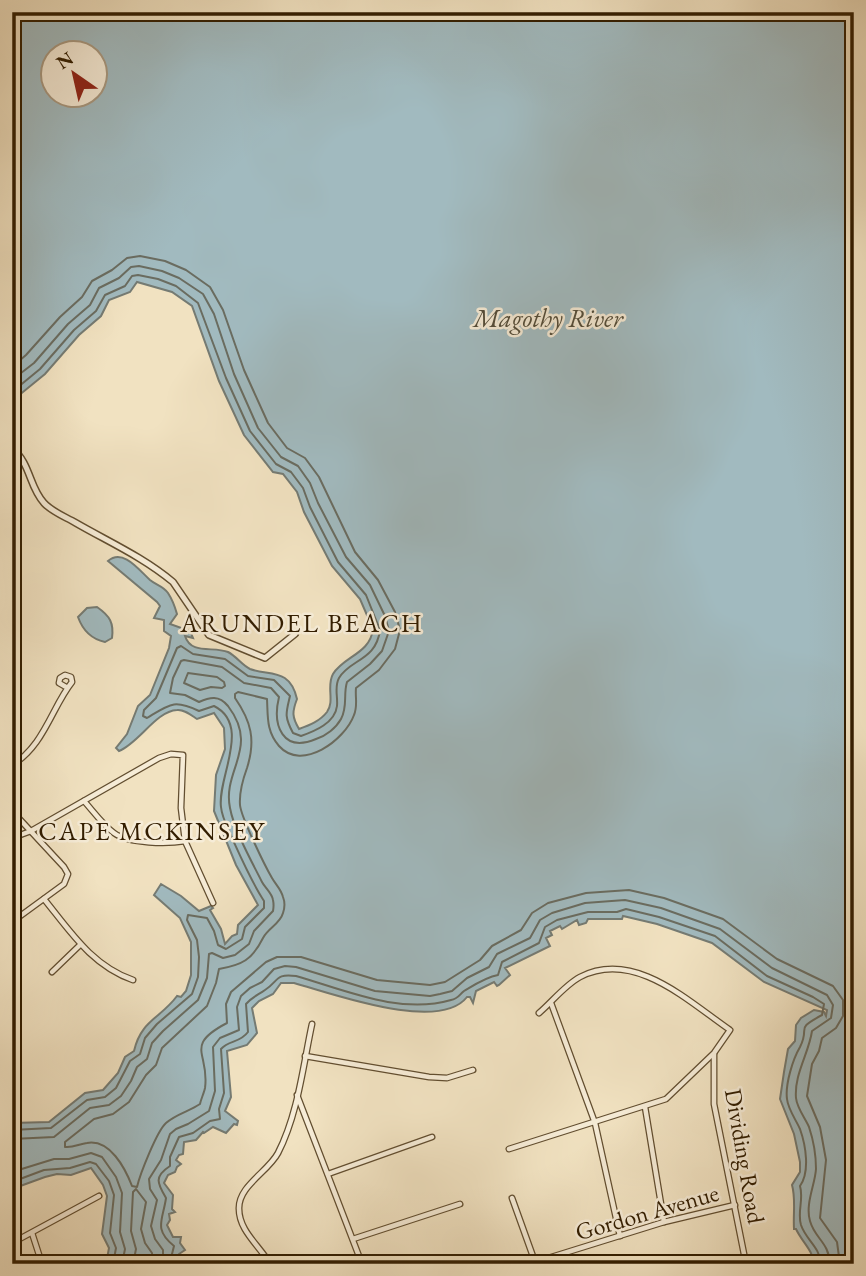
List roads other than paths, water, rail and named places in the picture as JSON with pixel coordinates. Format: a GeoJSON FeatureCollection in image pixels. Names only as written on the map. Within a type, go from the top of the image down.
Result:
{"type":"FeatureCollection","features":[{"type":"Feature","properties":{"kind":"street"},"geometry":{"type":"LineString","coordinates":[[12,448],[26,463],[44,503],[130,551],[173,582],[208,635],[265,658],[295,634]]}},
{"type":"Feature","properties":{"kind":"street"},"geometry":{"type":"LineString","coordinates":[[12,765],[38,741],[64,697],[66,687]]}},
{"type":"Feature","properties":{"kind":"street"},"geometry":{"type":"LineString","coordinates":[[12,838],[31,831],[161,757],[183,755],[181,808],[185,841],[213,903]]}},
{"type":"Feature","properties":{"kind":"street"},"geometry":{"type":"LineString","coordinates":[[84,800],[112,831],[122,838],[169,843],[185,841]]}},
{"type":"Feature","properties":{"kind":"street"},"geometry":{"type":"LineString","coordinates":[[12,811],[66,871],[67,877],[64,884],[12,922]]}},
{"type":"Feature","properties":{"kind":"street"},"geometry":{"type":"LineString","coordinates":[[44,899],[80,945],[111,971],[132,980]]}},
{"type":"Feature","properties":{"kind":"street"},"geometry":{"type":"LineString","coordinates":[[52,972],[80,945]]}},
{"type":"Feature","properties":{"kind":"street"},"geometry":{"type":"LineString","coordinates":[[509,1149],[666,1099],[715,1053],[730,1030],[645,974],[621,969],[596,970],[576,978],[538,1013]]}},
{"type":"Feature","properties":{"kind":"street"},"geometry":{"type":"LineString","coordinates":[[551,1003],[595,1123],[620,1236]]}},
{"type":"Feature","properties":{"kind":"street"},"geometry":{"type":"LineString","coordinates":[[270,1264],[242,1225],[239,1202],[246,1190],[276,1157],[285,1138],[312,1024]]}},
{"type":"Feature","properties":{"kind":"street","name":"Dividing Road"},"geometry":{"type":"LineString","coordinates":[[715,1053],[714,1104],[746,1264]]}},
{"type":"Feature","properties":{"kind":"street"},"geometry":{"type":"LineString","coordinates":[[306,1056],[429,1077],[447,1078],[473,1070]]}},
{"type":"Feature","properties":{"kind":"street"},"geometry":{"type":"LineString","coordinates":[[297,1094],[362,1264]]}},
{"type":"Feature","properties":{"kind":"street"},"geometry":{"type":"LineString","coordinates":[[645,1107],[664,1222]]}},
{"type":"Feature","properties":{"kind":"street"},"geometry":{"type":"LineString","coordinates":[[328,1174],[432,1137]]}},
{"type":"Feature","properties":{"kind":"street"},"geometry":{"type":"LineString","coordinates":[[12,1243],[99,1196]]}},
{"type":"Feature","properties":{"kind":"street"},"geometry":{"type":"LineString","coordinates":[[512,1198],[535,1262]]}},
{"type":"Feature","properties":{"kind":"street"},"geometry":{"type":"LineString","coordinates":[[353,1239],[460,1204]]}},
{"type":"Feature","properties":{"kind":"street","name":"Gordon Avenue"},"geometry":{"type":"LineString","coordinates":[[529,1264],[664,1222],[735,1205]]}},
{"type":"Feature","properties":{"kind":"street"},"geometry":{"type":"LineString","coordinates":[[32,1233],[43,1264]]}},
{"type":"Feature","properties":{"kind":"water","name":"Magothy River"},"geometry":{"type":"Polygon","coordinates":[[[12,12],[854,12],[854,1264],[814,1264],[809,1250],[794,1229],[792,1185],[800,1172],[800,1162],[794,1134],[780,1099],[788,1049],[795,1041],[796,1025],[801,1018],[814,1010],[824,1012],[826,1016],[827,1010],[764,982],[712,943],[657,924],[623,916],[622,919],[588,919],[586,923],[579,925],[577,920],[562,929],[560,926],[550,931],[552,935],[546,938],[550,946],[505,968],[510,975],[497,986],[494,982],[476,991],[473,1003],[470,997],[467,997],[453,1007],[433,1011],[384,1007],[294,983],[281,983],[273,994],[252,1008],[257,1033],[247,1045],[227,1051],[231,1097],[225,1111],[238,1121],[237,1125],[234,1124],[226,1133],[213,1127],[203,1132],[196,1140],[184,1142],[183,1154],[176,1160],[181,1164],[175,1172],[168,1175],[164,1183],[173,1195],[172,1209],[175,1212],[169,1214],[167,1225],[173,1237],[181,1237],[180,1243],[185,1250],[178,1258],[182,1264],[106,1264],[109,1248],[102,1234],[107,1196],[91,1168],[71,1175],[45,1177],[12,1189],[12,1123],[49,1122],[85,1093],[103,1090],[118,1073],[125,1057],[134,1051],[146,1026],[177,996],[181,997],[186,991],[191,975],[191,942],[180,918],[154,895],[161,884],[199,911],[211,906],[213,908],[210,910],[221,929],[225,944],[237,934],[238,925],[258,905],[236,865],[214,811],[216,775],[225,749],[224,728],[214,713],[197,719],[182,710],[169,712],[126,747],[119,751],[116,748],[127,734],[138,706],[150,695],[169,648],[171,636],[164,631],[164,620],[154,618],[160,606],[157,602],[108,561],[119,557],[125,559],[166,591],[177,614],[170,624],[190,631],[193,638],[185,636],[192,646],[228,652],[250,669],[278,675],[290,682],[297,699],[293,714],[299,729],[318,720],[327,712],[333,674],[367,644],[373,629],[360,599],[332,566],[304,512],[297,492],[283,474],[273,472],[244,435],[219,381],[192,306],[172,292],[137,282],[130,292],[109,300],[101,316],[79,335],[45,374],[12,401],[12,12]]]}},
{"type":"Feature","properties":{"kind":"water"},"geometry":{"type":"Polygon","coordinates":[[[97,607],[112,624],[112,638],[105,642],[88,634],[78,617],[87,608],[97,607]]]}},
{"type":"Feature","properties":{"kind":"district","name":"ARUNDEL BEACH"},"geometry":{"type":"Point","coordinates":[302,623]}},
{"type":"Feature","properties":{"kind":"district","name":"CAPE MCKINSEY"},"geometry":{"type":"Point","coordinates":[152,831]}}]}
